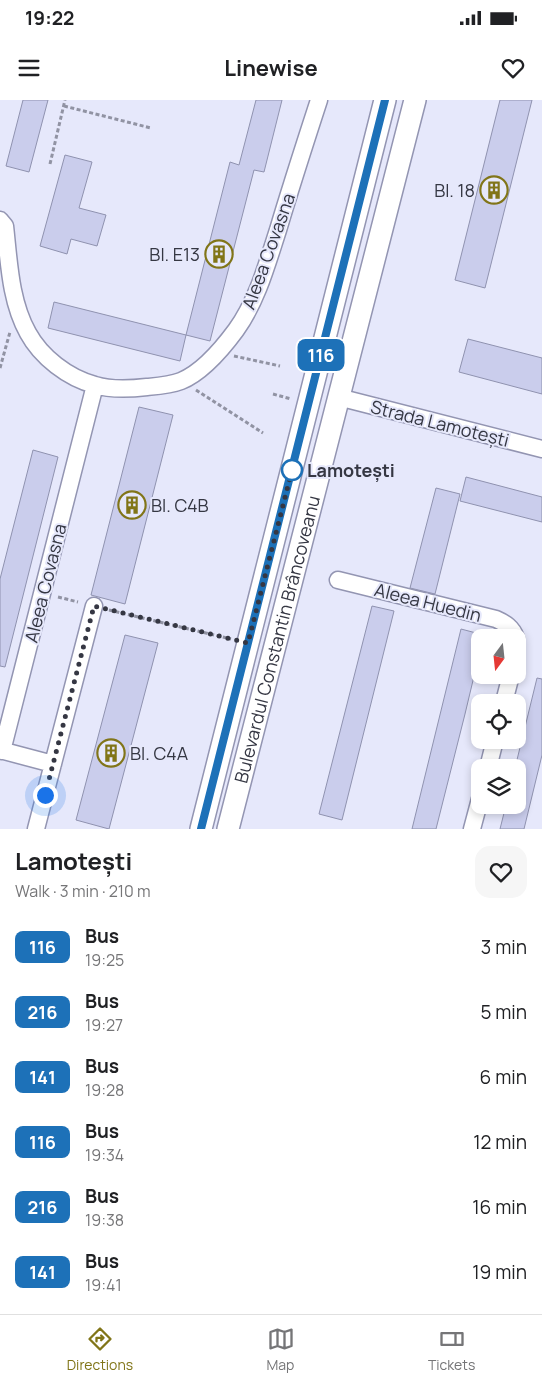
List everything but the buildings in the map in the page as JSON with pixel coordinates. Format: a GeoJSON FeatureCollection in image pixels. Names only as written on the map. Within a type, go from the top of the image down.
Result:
{"type":"FeatureCollection","features":[{"type":"Feature","properties":{"kind":"main road","name":"Bulevardul Constantin Brâncoveanu"},"geometry":{"type":"LineString","coordinates":[[201,829],[385,100]]}},
{"type":"Feature","properties":{"kind":"main road","name":"Bulevardul Constantin Brâncoveanu"},"geometry":{"type":"LineString","coordinates":[[228,829],[415,100]]}},
{"type":"Feature","properties":{"kind":"street","name":"Aleea Covasna"},"geometry":{"type":"LineString","coordinates":[[0,220],[5,226],[11,278],[20,317],[29,335],[41,351],[54,363],[70,374],[95,385],[127,389],[157,386],[181,380],[202,367],[219,352],[250,308],[262,277],[319,100]]}},
{"type":"Feature","properties":{"kind":"street","name":"Aleea Covasna"},"geometry":{"type":"LineString","coordinates":[[53,764],[1,750],[95,385]]}},
{"type":"Feature","properties":{"kind":"street","name":"Strada Lamotești"},"geometry":{"type":"LineString","coordinates":[[338,397],[542,449]]}},
{"type":"Feature","properties":{"kind":"street","name":"Aleea Huedin"},"geometry":{"type":"LineString","coordinates":[[338,580],[496,619],[506,623],[510,629]]}},
{"type":"Feature","properties":{"kind":"street"},"geometry":{"type":"LineString","coordinates":[[36,829],[94,606]]}},
{"type":"Feature","properties":{"kind":"street"},"geometry":{"type":"LineString","coordinates":[[472,829],[476,814]]}},
{"type":"Feature","properties":{"kind":"path"},"geometry":{"type":"LineString","coordinates":[[50,164],[65,100]]}},
{"type":"Feature","properties":{"kind":"path"},"geometry":{"type":"LineString","coordinates":[[64,106],[151,128]]}},
{"type":"Feature","properties":{"kind":"path"},"geometry":{"type":"LineString","coordinates":[[0,368],[6,341],[11,329],[20,317]]}},
{"type":"Feature","properties":{"kind":"path"},"geometry":{"type":"LineString","coordinates":[[219,352],[280,366]]}},
{"type":"Feature","properties":{"kind":"path"},"geometry":{"type":"LineString","coordinates":[[181,380],[263,433]]}},
{"type":"Feature","properties":{"kind":"path"},"geometry":{"type":"LineString","coordinates":[[42,594],[248,643]]}},
{"type":"Feature","properties":{"kind":"bus line","name":"116"},"geometry":{"type":"LineString","coordinates":[[201,829],[385,100]]}},
{"type":"Feature","properties":{"kind":"place","name":"Bl. 18"},"geometry":{"type":"Point","coordinates":[494,190]}},
{"type":"Feature","properties":{"kind":"place","name":"Bl. E13"},"geometry":{"type":"Point","coordinates":[219,254]}},
{"type":"Feature","properties":{"kind":"place","name":"Lamotești"},"geometry":{"type":"Point","coordinates":[292,470]}},
{"type":"Feature","properties":{"kind":"place","name":"Bl. C4B"},"geometry":{"type":"Point","coordinates":[132,505]}},
{"type":"Feature","properties":{"kind":"place","name":"Bl. C4A"},"geometry":{"type":"Point","coordinates":[111,753]}},
{"type":"Feature","properties":{"kind":"route"},"geometry":{"type":"LineString","coordinates":[[45,795],[94,606],[248,643],[292,470]]}}]}
